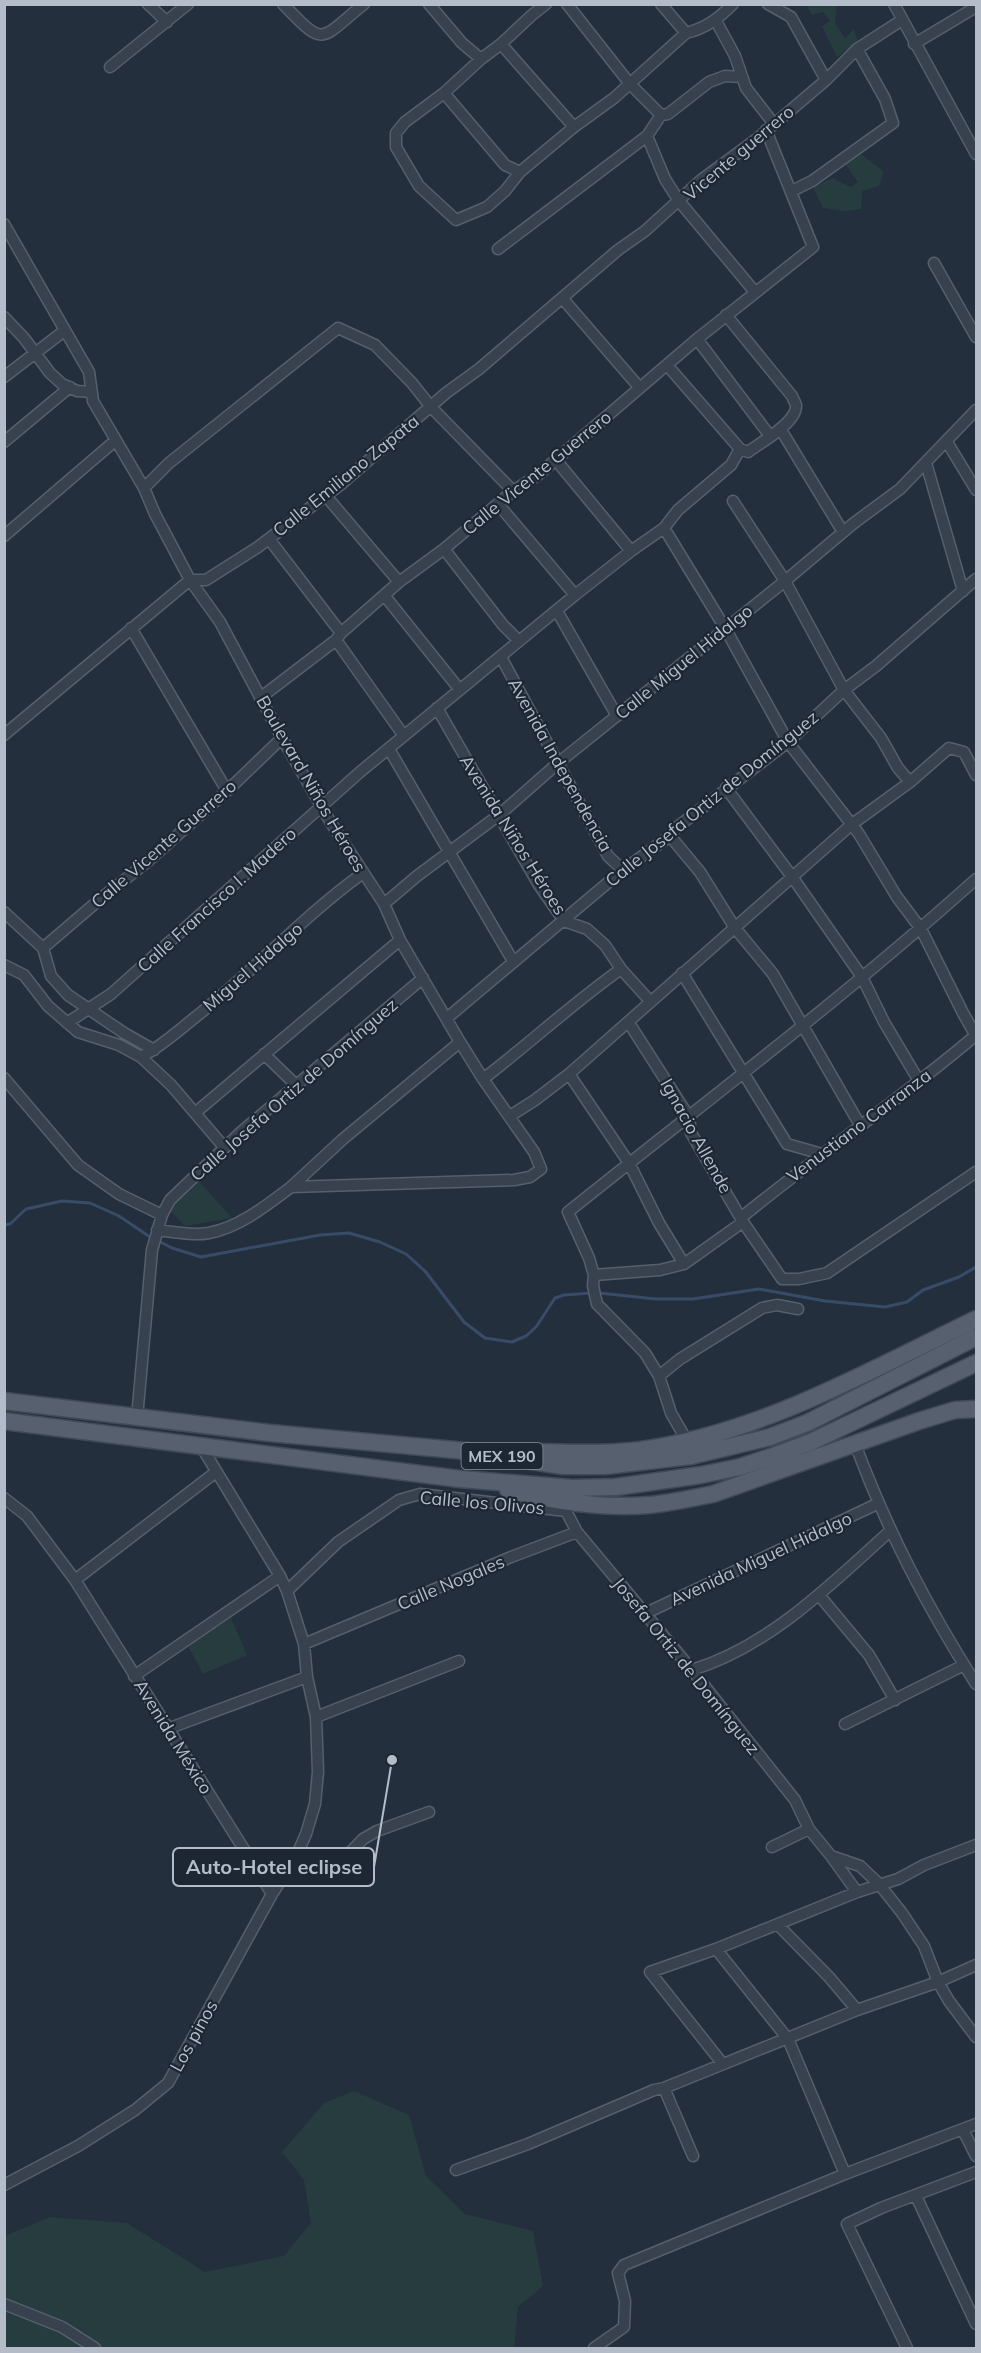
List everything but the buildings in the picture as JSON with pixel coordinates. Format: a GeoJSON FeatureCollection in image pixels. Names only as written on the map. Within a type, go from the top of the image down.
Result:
{"type":"FeatureCollection","features":[{"type":"Feature","properties":{"kind":"main road"},"geometry":{"type":"LineString","coordinates":[[466,1451],[611,1453],[687,1441],[793,1407],[976,1319]]}},
{"type":"Feature","properties":{"kind":"main road","name":"MEX 190"},"geometry":{"type":"LineString","coordinates":[[4,1401],[270,1434],[466,1451],[563,1466],[595,1466],[648,1462],[702,1454],[770,1437],[807,1423],[976,1337]]}},
{"type":"Feature","properties":{"kind":"main road","name":"MEX 190"},"geometry":{"type":"LineString","coordinates":[[4,1420],[460,1479],[572,1488],[616,1487],[740,1467],[812,1442],[976,1363]]}},
{"type":"Feature","properties":{"kind":"main road"},"geometry":{"type":"LineString","coordinates":[[460,1479],[565,1506],[649,1505],[713,1494],[946,1413],[976,1409]]}},
{"type":"Feature","properties":{"kind":"street"},"geometry":{"type":"LineString","coordinates":[[148,4],[167,22]]}},
{"type":"Feature","properties":{"kind":"street"},"geometry":{"type":"LineString","coordinates":[[110,67],[188,4]]}},
{"type":"Feature","properties":{"kind":"street"},"geometry":{"type":"LineString","coordinates":[[283,4],[310,32],[320,36],[329,33],[364,4]]}},
{"type":"Feature","properties":{"kind":"street"},"geometry":{"type":"LineString","coordinates":[[429,4],[462,43],[481,59]]}},
{"type":"Feature","properties":{"kind":"street"},"geometry":{"type":"LineString","coordinates":[[524,4],[531,15]]}},
{"type":"Feature","properties":{"kind":"street"},"geometry":{"type":"LineString","coordinates":[[546,4],[396,132],[396,147],[419,186],[456,220],[487,207],[505,191],[520,172],[574,127],[614,98],[686,33],[716,21],[733,4]]}},
{"type":"Feature","properties":{"kind":"street"},"geometry":{"type":"LineString","coordinates":[[567,4],[630,84],[661,115]]}},
{"type":"Feature","properties":{"kind":"street"},"geometry":{"type":"LineString","coordinates":[[661,4],[686,33]]}},
{"type":"Feature","properties":{"kind":"street"},"geometry":{"type":"LineString","coordinates":[[768,4],[791,17],[826,80]]}},
{"type":"Feature","properties":{"kind":"street"},"geometry":{"type":"LineString","coordinates":[[894,4],[976,154]]}},
{"type":"Feature","properties":{"kind":"street"},"geometry":{"type":"LineString","coordinates":[[914,44],[976,7]]}},
{"type":"Feature","properties":{"kind":"street","name":"Vicente guerrero"},"geometry":{"type":"LineString","coordinates":[[755,292],[679,201],[701,180],[826,80],[857,49],[902,20]]}},
{"type":"Feature","properties":{"kind":"street"},"geometry":{"type":"LineString","coordinates":[[716,21],[735,57],[746,88],[770,127],[792,191],[812,181],[893,123],[885,99],[857,49]]}},
{"type":"Feature","properties":{"kind":"street"},"geometry":{"type":"LineString","coordinates":[[501,44],[574,127]]}},
{"type":"Feature","properties":{"kind":"street"},"geometry":{"type":"LineString","coordinates":[[498,249],[647,136],[661,115],[668,114],[709,82],[725,76],[742,77]]}},
{"type":"Feature","properties":{"kind":"street"},"geometry":{"type":"LineString","coordinates":[[444,93],[506,165],[520,172]]}},
{"type":"Feature","properties":{"kind":"street"},"geometry":{"type":"LineString","coordinates":[[647,136],[665,179],[679,201]]}},
{"type":"Feature","properties":{"kind":"street","name":"Calle Vicente Guerrero"},"geometry":{"type":"LineString","coordinates":[[260,698],[339,637],[399,582],[538,475],[619,407],[639,387],[813,247],[792,191]]}},
{"type":"Feature","properties":{"kind":"street","name":"Calle Emiliano Zapata"},"geometry":{"type":"LineString","coordinates":[[4,735],[190,580],[206,580],[269,539],[326,496],[679,201]]}},
{"type":"Feature","properties":{"kind":"street","name":"Boulevard Niños Héroes"},"geometry":{"type":"LineString","coordinates":[[4,224],[89,372],[93,401],[144,488],[154,514],[190,580],[220,622],[282,738],[321,805],[384,904],[400,940],[460,1042],[534,1152],[541,1169],[530,1177],[514,1180],[291,1186]]}},
{"type":"Feature","properties":{"kind":"street"},"geometry":{"type":"LineString","coordinates":[[934,263],[976,337]]}},
{"type":"Feature","properties":{"kind":"street"},"geometry":{"type":"LineString","coordinates":[[563,299],[639,387]]}},
{"type":"Feature","properties":{"kind":"street"},"geometry":{"type":"LineString","coordinates":[[726,315],[792,396],[796,406],[794,414],[781,430],[744,450],[731,465],[678,510],[664,528],[725,628],[788,741],[851,825],[897,897],[921,929],[976,1035]]}},
{"type":"Feature","properties":{"kind":"street"},"geometry":{"type":"LineString","coordinates":[[4,317],[50,373],[62,384],[92,392]]}},
{"type":"Feature","properties":{"kind":"street"},"geometry":{"type":"LineString","coordinates":[[144,488],[169,463],[338,328],[375,345],[513,492]]}},
{"type":"Feature","properties":{"kind":"street"},"geometry":{"type":"LineString","coordinates":[[4,377],[64,331]]}},
{"type":"Feature","properties":{"kind":"street"},"geometry":{"type":"LineString","coordinates":[[697,339],[770,436]]}},
{"type":"Feature","properties":{"kind":"street"},"geometry":{"type":"LineString","coordinates":[[668,365],[744,450]]}},
{"type":"Feature","properties":{"kind":"street"},"geometry":{"type":"LineString","coordinates":[[4,442],[70,387]]}},
{"type":"Feature","properties":{"kind":"street","name":"Calle Miguel Hidalgo"},"geometry":{"type":"LineString","coordinates":[[384,904],[499,815],[558,763],[843,532],[900,489],[976,410]]}},
{"type":"Feature","properties":{"kind":"street"},"geometry":{"type":"LineString","coordinates":[[781,430],[843,532]]}},
{"type":"Feature","properties":{"kind":"street"},"geometry":{"type":"LineString","coordinates":[[4,536],[116,440]]}},
{"type":"Feature","properties":{"kind":"street"},"geometry":{"type":"LineString","coordinates":[[947,442],[976,490]]}},
{"type":"Feature","properties":{"kind":"street"},"geometry":{"type":"LineString","coordinates":[[555,459],[631,551]]}},
{"type":"Feature","properties":{"kind":"street"},"geometry":{"type":"LineString","coordinates":[[926,463],[963,591]]}},
{"type":"Feature","properties":{"kind":"street"},"geometry":{"type":"LineString","coordinates":[[326,496],[399,582]]}},
{"type":"Feature","properties":{"kind":"street"},"geometry":{"type":"LineString","coordinates":[[733,501],[785,581],[844,690],[881,738],[898,768],[910,782]]}},
{"type":"Feature","properties":{"kind":"street"},"geometry":{"type":"LineString","coordinates":[[498,504],[574,596]]}},
{"type":"Feature","properties":{"kind":"street","name":"Calle Francisco I. Madero"},"geometry":{"type":"LineString","coordinates":[[67,1023],[111,994],[282,843],[321,805],[437,708],[574,596],[664,528]]}},
{"type":"Feature","properties":{"kind":"street"},"geometry":{"type":"LineString","coordinates":[[269,539],[339,637],[404,736]]}},
{"type":"Feature","properties":{"kind":"street"},"geometry":{"type":"LineString","coordinates":[[444,549],[503,625],[519,641]]}},
{"type":"Feature","properties":{"kind":"street","name":"Calle Josefa Ortiz de Domínguez"},"geometry":{"type":"LineString","coordinates":[[447,1018],[623,870],[670,836],[676,828],[788,741],[844,690],[876,666],[976,579]]}},
{"type":"Feature","properties":{"kind":"street"},"geometry":{"type":"LineString","coordinates":[[384,595],[460,690]]}},
{"type":"Feature","properties":{"kind":"street"},"geometry":{"type":"LineString","coordinates":[[557,611],[617,716]]}},
{"type":"Feature","properties":{"kind":"street"},"geometry":{"type":"LineString","coordinates":[[131,628],[227,791]]}},
{"type":"Feature","properties":{"kind":"street","name":"Avenida Independencia"},"geometry":{"type":"LineString","coordinates":[[501,657],[608,856],[623,870]]}},
{"type":"Feature","properties":{"kind":"street","name":"Avenida Niños Héroes"},"geometry":{"type":"LineString","coordinates":[[437,708],[539,885],[564,921],[587,929],[605,945],[621,969],[650,1001]]}},
{"type":"Feature","properties":{"kind":"street","name":"Calle Vicente Guerrero"},"geometry":{"type":"LineString","coordinates":[[44,948],[146,863],[227,791],[282,738]]}},
{"type":"Feature","properties":{"kind":"street"},"geometry":{"type":"LineString","coordinates":[[510,1116],[569,1074],[851,825],[910,782],[949,748],[964,752],[976,775]]}},
{"type":"Feature","properties":{"kind":"street"},"geometry":{"type":"LineString","coordinates":[[389,749],[513,961]]}},
{"type":"Feature","properties":{"kind":"street"},"geometry":{"type":"LineString","coordinates":[[726,789],[793,878],[862,977],[884,1022],[920,1081]]}},
{"type":"Feature","properties":{"kind":"street"},"geometry":{"type":"LineString","coordinates":[[670,836],[700,872],[735,928],[773,974],[860,1125]]}},
{"type":"Feature","properties":{"kind":"street","name":"Miguel Hidalgo"},"geometry":{"type":"LineString","coordinates":[[141,1057],[154,1050],[222,997],[339,891],[363,873]]}},
{"type":"Feature","properties":{"kind":"street"},"geometry":{"type":"LineString","coordinates":[[687,1441],[671,1413],[659,1376],[645,1353],[597,1304],[593,1286],[594,1275],[568,1212],[744,1075],[921,929],[976,879]]}},
{"type":"Feature","properties":{"kind":"street"},"geometry":{"type":"LineString","coordinates":[[4,912],[44,948],[51,976],[68,995],[154,1050]]}},
{"type":"Feature","properties":{"kind":"street"},"geometry":{"type":"LineString","coordinates":[[195,1113],[400,940]]}},
{"type":"Feature","properties":{"kind":"street"},"geometry":{"type":"LineString","coordinates":[[483,1079],[521,1050],[588,992],[621,969]]}},
{"type":"Feature","properties":{"kind":"street"},"geometry":{"type":"LineString","coordinates":[[7,971],[24,975],[48,1006],[78,1032],[119,1045],[141,1057],[171,1085],[224,1147]]}},
{"type":"Feature","properties":{"kind":"street"},"geometry":{"type":"LineString","coordinates":[[682,973],[787,1144],[822,1154]]}},
{"type":"Feature","properties":{"kind":"street","name":"Calle Josefa Ortiz de Domínguez"},"geometry":{"type":"LineString","coordinates":[[137,1418],[152,1250],[162,1215],[170,1200],[224,1147],[423,978]]}},
{"type":"Feature","properties":{"kind":"street","name":"Ignacio Allende"},"geometry":{"type":"LineString","coordinates":[[629,1023],[689,1117],[691,1134],[782,1279],[799,1280],[827,1273],[976,1172]]}},
{"type":"Feature","properties":{"kind":"street","name":"Venustiano Carranza"},"geometry":{"type":"LineString","coordinates":[[684,1264],[976,1035]]}},
{"type":"Feature","properties":{"kind":"street"},"geometry":{"type":"LineString","coordinates":[[156,1233],[209,1233],[257,1212],[291,1186],[343,1139],[460,1042]]}},
{"type":"Feature","properties":{"kind":"street"},"geometry":{"type":"LineString","coordinates":[[264,1054],[296,1085]]}},
{"type":"Feature","properties":{"kind":"street"},"geometry":{"type":"LineString","coordinates":[[569,1074],[629,1163],[659,1223],[684,1264],[660,1270],[594,1275]]}},
{"type":"Feature","properties":{"kind":"street"},"geometry":{"type":"LineString","coordinates":[[4,1078],[78,1165],[119,1194],[162,1215]]}},
{"type":"Feature","properties":{"kind":"street"},"geometry":{"type":"LineString","coordinates":[[659,1376],[680,1359],[762,1308],[777,1305],[798,1309]]}},
{"type":"Feature","properties":{"kind":"street"},"geometry":{"type":"LineString","coordinates":[[855,1444],[877,1504],[921,1594],[976,1684]]}},
{"type":"Feature","properties":{"kind":"street","name":"Los pinos"},"geometry":{"type":"LineString","coordinates":[[4,2185],[78,2145],[135,2110],[168,2083],[272,1894],[295,1859],[315,1804],[318,1772],[316,1718],[307,1677],[304,1644],[280,1576],[201,1446]]}},
{"type":"Feature","properties":{"kind":"street"},"geometry":{"type":"LineString","coordinates":[[75,1580],[216,1472]]}},
{"type":"Feature","properties":{"kind":"street","name":"Calle los Olivos"},"geometry":{"type":"LineString","coordinates":[[287,1591],[338,1542],[399,1500],[420,1494],[565,1506]]}},
{"type":"Feature","properties":{"kind":"street","name":"Avenida México"},"geometry":{"type":"LineString","coordinates":[[6,1502],[27,1516],[75,1580],[272,1894]]}},
{"type":"Feature","properties":{"kind":"street","name":"Avenida Miguel Hidalgo"},"geometry":{"type":"LineString","coordinates":[[644,1614],[877,1504]]}},
{"type":"Feature","properties":{"kind":"street"},"geometry":{"type":"LineString","coordinates":[[565,1506],[577,1532]]}},
{"type":"Feature","properties":{"kind":"street"},"geometry":{"type":"LineString","coordinates":[[692,1670],[731,1656],[771,1631],[819,1595],[890,1531]]}},
{"type":"Feature","properties":{"kind":"street","name":"Josefa Ortiz de Domínguez"},"geometry":{"type":"LineString","coordinates":[[577,1532],[692,1670],[795,1800],[809,1829],[857,1892]]}},
{"type":"Feature","properties":{"kind":"street","name":"Calle Nogales"},"geometry":{"type":"LineString","coordinates":[[304,1644],[511,1557],[577,1532]]}},
{"type":"Feature","properties":{"kind":"street"},"geometry":{"type":"LineString","coordinates":[[134,1676],[280,1576]]}},
{"type":"Feature","properties":{"kind":"street"},"geometry":{"type":"LineString","coordinates":[[819,1595],[869,1655],[895,1700]]}},
{"type":"Feature","properties":{"kind":"street"},"geometry":{"type":"LineString","coordinates":[[316,1718],[459,1661]]}},
{"type":"Feature","properties":{"kind":"street"},"geometry":{"type":"LineString","coordinates":[[845,1724],[964,1665]]}},
{"type":"Feature","properties":{"kind":"street"},"geometry":{"type":"LineString","coordinates":[[167,1729],[307,1677]]}},
{"type":"Feature","properties":{"kind":"street"},"geometry":{"type":"LineString","coordinates":[[295,1859],[322,1863],[342,1861],[363,1839],[377,1831],[429,1812]]}},
{"type":"Feature","properties":{"kind":"street"},"geometry":{"type":"LineString","coordinates":[[772,1847],[809,1829]]}},
{"type":"Feature","properties":{"kind":"street"},"geometry":{"type":"LineString","coordinates":[[722,2063],[650,1972],[716,1949],[857,1892],[898,1879],[924,1865],[976,1845]]}},
{"type":"Feature","properties":{"kind":"street"},"geometry":{"type":"LineString","coordinates":[[831,1856],[860,1866],[879,1884],[902,1913],[924,1947],[938,1982],[976,2037]]}},
{"type":"Feature","properties":{"kind":"street"},"geometry":{"type":"LineString","coordinates":[[778,1925],[829,1977],[857,2010]]}},
{"type":"Feature","properties":{"kind":"street"},"geometry":{"type":"LineString","coordinates":[[716,1949],[788,2039],[845,2174]]}},
{"type":"Feature","properties":{"kind":"street"},"geometry":{"type":"LineString","coordinates":[[456,2170],[528,2144],[654,2090],[664,2088],[857,2010],[938,1982],[976,1965]]}},
{"type":"Feature","properties":{"kind":"street"},"geometry":{"type":"LineString","coordinates":[[664,2088],[693,2156]]}},
{"type":"Feature","properties":{"kind":"street"},"geometry":{"type":"LineString","coordinates":[[594,2349],[624,2327],[625,2301],[618,2273],[624,2265],[845,2174],[976,2124]]}},
{"type":"Feature","properties":{"kind":"street"},"geometry":{"type":"LineString","coordinates":[[963,2130],[976,2156]]}},
{"type":"Feature","properties":{"kind":"street"},"geometry":{"type":"LineString","coordinates":[[907,2349],[847,2224],[880,2208],[976,2172]]}},
{"type":"Feature","properties":{"kind":"street"},"geometry":{"type":"LineString","coordinates":[[916,2196],[976,2325]]}},
{"type":"Feature","properties":{"kind":"street"},"geometry":{"type":"LineString","coordinates":[[4,2304],[62,2327],[95,2349]]}},
{"type":"Feature","properties":{"kind":"green space"},"geometry":{"type":"Polygon","coordinates":[[[806,5],[837,5],[835,23],[845,38],[854,29],[858,42],[837,57],[822,26],[830,21],[823,12],[812,15],[806,5]]]}},
{"type":"Feature","properties":{"kind":"green space"},"geometry":{"type":"Polygon","coordinates":[[[857,151],[884,172],[879,186],[862,191],[861,209],[846,211],[823,208],[813,187],[833,178],[850,187],[858,182],[845,164],[857,151]]]}},
{"type":"Feature","properties":{"kind":"green space"},"geometry":{"type":"Polygon","coordinates":[[[199,1181],[232,1218],[185,1226],[168,1208],[199,1181]]]}},
{"type":"Feature","properties":{"kind":"green space"},"geometry":{"type":"Polygon","coordinates":[[[231,1618],[247,1655],[203,1674],[188,1646],[231,1618]]]}},
{"type":"Feature","properties":{"kind":"green space"},"geometry":{"type":"Polygon","coordinates":[[[354,2091],[409,2115],[426,2176],[465,2214],[533,2231],[543,2286],[518,2307],[514,2348],[5,2348],[5,2236],[50,2217],[127,2223],[205,2272],[284,2256],[311,2223],[304,2180],[282,2152],[324,2103],[354,2091]]]}},
{"type":"Feature","properties":{"kind":"waterway"},"geometry":{"type":"LineString","coordinates":[[4,1225],[10,1224],[26,1209],[62,1201],[90,1203],[119,1216],[172,1248],[201,1257],[320,1235],[349,1233],[380,1242],[406,1254],[425,1271],[464,1322],[485,1338],[512,1342],[526,1336],[536,1327],[555,1298],[592,1293]]}},
{"type":"Feature","properties":{"kind":"waterway"},"geometry":{"type":"LineString","coordinates":[[599,1293],[656,1299],[693,1299],[759,1289],[825,1301],[885,1307],[907,1302],[923,1290],[959,1277],[976,1267]]}},
{"type":"Feature","properties":{"kind":"place","name":"Auto-Hotel eclipse"},"geometry":{"type":"Point","coordinates":[392,1760]}}]}
